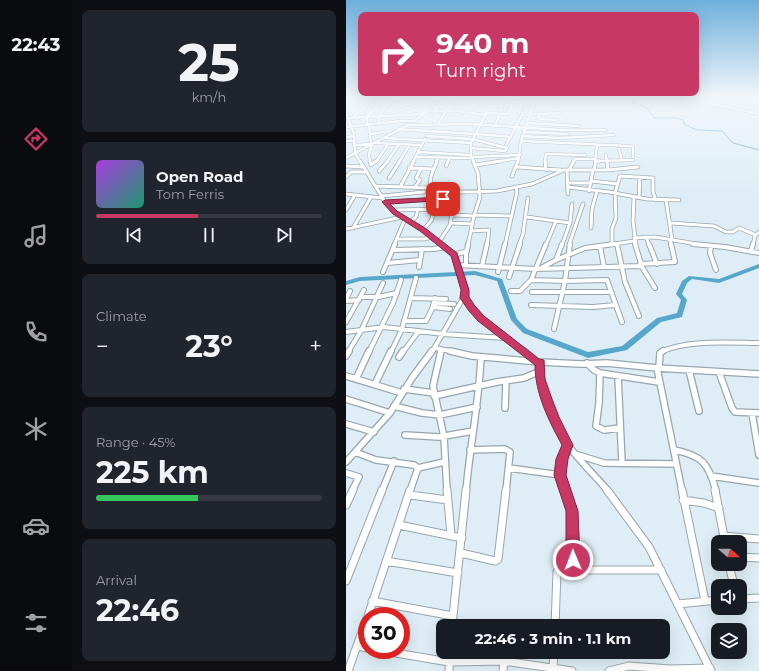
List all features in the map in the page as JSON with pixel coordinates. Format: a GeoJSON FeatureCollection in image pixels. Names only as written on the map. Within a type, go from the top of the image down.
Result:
{"type":"FeatureCollection","features":[{"type":"Feature","properties":{"kind":"street"},"geometry":{"type":"LineString","coordinates":[[352,128],[355,153],[385,202],[392,210],[440,242],[454,255],[463,280],[466,293],[443,334],[438,349],[433,382],[434,394],[444,438],[444,462],[451,535]]}},
{"type":"Feature","properties":{"kind":"street"},"geometry":{"type":"LineString","coordinates":[[369,128],[373,144],[369,154],[370,165],[376,163],[388,144]]}},
{"type":"Feature","properties":{"kind":"street"},"geometry":{"type":"LineString","coordinates":[[400,187],[415,157],[433,128]]}},
{"type":"Feature","properties":{"kind":"street"},"geometry":{"type":"LineString","coordinates":[[448,133],[449,128]]}},
{"type":"Feature","properties":{"kind":"street"},"geometry":{"type":"LineString","coordinates":[[458,128],[459,134]]}},
{"type":"Feature","properties":{"kind":"street"},"geometry":{"type":"LineString","coordinates":[[468,133],[469,128]]}},
{"type":"Feature","properties":{"kind":"street"},"geometry":{"type":"LineString","coordinates":[[466,265],[466,252],[474,215],[479,202],[480,192],[478,173],[472,157],[470,144],[479,128]]}},
{"type":"Feature","properties":{"kind":"street"},"geometry":{"type":"LineString","coordinates":[[485,134],[491,128]]}},
{"type":"Feature","properties":{"kind":"street"},"geometry":{"type":"LineString","coordinates":[[495,144],[507,128]]}},
{"type":"Feature","properties":{"kind":"street"},"geometry":{"type":"LineString","coordinates":[[506,144],[515,128]]}},
{"type":"Feature","properties":{"kind":"street"},"geometry":{"type":"LineString","coordinates":[[512,176],[520,157],[522,136],[525,128]]}},
{"type":"Feature","properties":{"kind":"street"},"geometry":{"type":"LineString","coordinates":[[544,128],[587,131],[606,130]]}},
{"type":"Feature","properties":{"kind":"street"},"geometry":{"type":"LineString","coordinates":[[346,158],[399,129],[459,134],[477,133],[511,137]]}},
{"type":"Feature","properties":{"kind":"street"},"geometry":{"type":"LineString","coordinates":[[568,130],[570,135]]}},
{"type":"Feature","properties":{"kind":"street"},"geometry":{"type":"LineString","coordinates":[[587,131],[587,137]]}},
{"type":"Feature","properties":{"kind":"street"},"geometry":{"type":"LineString","coordinates":[[370,134],[385,132]]}},
{"type":"Feature","properties":{"kind":"street"},"geometry":{"type":"LineString","coordinates":[[524,132],[587,137],[614,135]]}},
{"type":"Feature","properties":{"kind":"street"},"geometry":{"type":"LineString","coordinates":[[522,136],[555,138],[570,135]]}},
{"type":"Feature","properties":{"kind":"street"},"geometry":{"type":"LineString","coordinates":[[346,137],[354,136]]}},
{"type":"Feature","properties":{"kind":"street"},"geometry":{"type":"LineString","coordinates":[[428,136],[472,139],[506,146],[507,148],[506,150],[501,151],[471,148]]}},
{"type":"Feature","properties":{"kind":"street"},"geometry":{"type":"LineString","coordinates":[[384,138],[470,144]]}},
{"type":"Feature","properties":{"kind":"street"},"geometry":{"type":"LineString","coordinates":[[346,141],[373,144],[422,145]]}},
{"type":"Feature","properties":{"kind":"street"},"geometry":{"type":"LineString","coordinates":[[376,186],[415,187],[480,192],[497,191],[532,184],[567,170],[575,159],[622,161],[633,159],[632,146],[522,141]]}},
{"type":"Feature","properties":{"kind":"street"},"geometry":{"type":"LineString","coordinates":[[379,171],[392,157],[399,144]]}},
{"type":"Feature","properties":{"kind":"street"},"geometry":{"type":"LineString","coordinates":[[389,178],[410,144]]}},
{"type":"Feature","properties":{"kind":"street"},"geometry":{"type":"LineString","coordinates":[[585,159],[586,145]]}},
{"type":"Feature","properties":{"kind":"street"},"geometry":{"type":"LineString","coordinates":[[589,191],[597,156],[597,145]]}},
{"type":"Feature","properties":{"kind":"street"},"geometry":{"type":"LineString","coordinates":[[619,149],[622,161]]}},
{"type":"Feature","properties":{"kind":"street"},"geometry":{"type":"LineString","coordinates":[[418,152],[472,157]]}},
{"type":"Feature","properties":{"kind":"street"},"geometry":{"type":"LineString","coordinates":[[546,170],[546,154],[585,155]]}},
{"type":"Feature","properties":{"kind":"street"},"geometry":{"type":"LineString","coordinates":[[606,155],[608,170]]}},
{"type":"Feature","properties":{"kind":"street"},"geometry":{"type":"LineString","coordinates":[[415,157],[520,157]]}},
{"type":"Feature","properties":{"kind":"street"},"geometry":{"type":"LineString","coordinates":[[476,165],[520,157]]}},
{"type":"Feature","properties":{"kind":"street"},"geometry":{"type":"LineString","coordinates":[[430,188],[433,169],[438,158]]}},
{"type":"Feature","properties":{"kind":"street"},"geometry":{"type":"LineString","coordinates":[[446,166],[449,158]]}},
{"type":"Feature","properties":{"kind":"street"},"geometry":{"type":"LineString","coordinates":[[346,166],[363,167]]}},
{"type":"Feature","properties":{"kind":"street"},"geometry":{"type":"LineString","coordinates":[[517,167],[546,170],[608,170],[638,168]]}},
{"type":"Feature","properties":{"kind":"street"},"geometry":{"type":"LineString","coordinates":[[409,168],[433,169]]}},
{"type":"Feature","properties":{"kind":"street"},"geometry":{"type":"LineString","coordinates":[[415,187],[420,180],[416,178],[421,169]]}},
{"type":"Feature","properties":{"kind":"street"},"geometry":{"type":"LineString","coordinates":[[567,170],[568,194]]}},
{"type":"Feature","properties":{"kind":"street"},"geometry":{"type":"LineString","coordinates":[[346,177],[351,172],[367,172]]}},
{"type":"Feature","properties":{"kind":"street"},"geometry":{"type":"LineString","coordinates":[[639,316],[625,282],[614,245],[612,229],[616,218],[615,193],[620,176],[653,178],[653,192],[656,200]]}},
{"type":"Feature","properties":{"kind":"street"},"geometry":{"type":"LineString","coordinates":[[639,197],[640,177]]}},
{"type":"Feature","properties":{"kind":"street"},"geometry":{"type":"LineString","coordinates":[[568,183],[591,182],[618,184]]}},
{"type":"Feature","properties":{"kind":"street"},"geometry":{"type":"LineString","coordinates":[[498,270],[517,192],[516,187]]}},
{"type":"Feature","properties":{"kind":"street"},"geometry":{"type":"LineString","coordinates":[[568,188],[615,193],[656,200],[679,200]]}},
{"type":"Feature","properties":{"kind":"street"},"geometry":{"type":"LineString","coordinates":[[440,242],[452,223],[456,191]]}},
{"type":"Feature","properties":{"kind":"street"},"geometry":{"type":"LineString","coordinates":[[346,194],[382,197],[424,192]]}},
{"type":"Feature","properties":{"kind":"street"},"geometry":{"type":"LineString","coordinates":[[591,228],[592,209],[597,192]]}},
{"type":"Feature","properties":{"kind":"street"},"geometry":{"type":"LineString","coordinates":[[346,210],[356,195]]}},
{"type":"Feature","properties":{"kind":"street"},"geometry":{"type":"LineString","coordinates":[[353,228],[371,197]]}},
{"type":"Feature","properties":{"kind":"street"},"geometry":{"type":"LineString","coordinates":[[634,197],[632,215],[634,239],[640,265],[655,288]]}},
{"type":"Feature","properties":{"kind":"street"},"geometry":{"type":"LineString","coordinates":[[509,277],[520,246],[527,217],[528,198]]}},
{"type":"Feature","properties":{"kind":"street"},"geometry":{"type":"LineString","coordinates":[[385,202],[443,199]]}},
{"type":"Feature","properties":{"kind":"street"},"geometry":{"type":"LineString","coordinates":[[458,267],[466,265],[482,266],[498,270],[513,268],[538,269],[604,267],[675,262],[671,239],[671,223],[666,200]]}},
{"type":"Feature","properties":{"kind":"street"},"geometry":{"type":"LineString","coordinates":[[556,260],[570,223],[572,204]]}},
{"type":"Feature","properties":{"kind":"street"},"geometry":{"type":"LineString","coordinates":[[554,329],[565,281],[569,244],[583,204]]}},
{"type":"Feature","properties":{"kind":"street"},"geometry":{"type":"LineString","coordinates":[[410,222],[416,217],[418,209]]}},
{"type":"Feature","properties":{"kind":"street"},"geometry":{"type":"LineString","coordinates":[[423,230],[431,221],[435,209]]}},
{"type":"Feature","properties":{"kind":"street"},"geometry":{"type":"LineString","coordinates":[[392,210],[453,209]]}},
{"type":"Feature","properties":{"kind":"street"},"geometry":{"type":"LineString","coordinates":[[453,215],[511,216]]}},
{"type":"Feature","properties":{"kind":"street"},"geometry":{"type":"LineString","coordinates":[[527,217],[570,223]]}},
{"type":"Feature","properties":{"kind":"street"},"geometry":{"type":"LineString","coordinates":[[346,229],[404,218]]}},
{"type":"Feature","properties":{"kind":"street"},"geometry":{"type":"LineString","coordinates":[[383,272],[398,239],[404,218]]}},
{"type":"Feature","properties":{"kind":"street"},"geometry":{"type":"LineString","coordinates":[[511,291],[520,291],[531,280],[538,269],[556,221]]}},
{"type":"Feature","properties":{"kind":"street"},"geometry":{"type":"LineString","coordinates":[[452,223],[472,224]]}},
{"type":"Feature","properties":{"kind":"street"},"geometry":{"type":"LineString","coordinates":[[671,223],[714,226],[728,233],[733,232],[737,228],[757,233],[751,251]]}},
{"type":"Feature","properties":{"kind":"street"},"geometry":{"type":"LineString","coordinates":[[471,230],[489,230],[482,266]]}},
{"type":"Feature","properties":{"kind":"street"},"geometry":{"type":"LineString","coordinates":[[398,239],[424,239],[433,237]]}},
{"type":"Feature","properties":{"kind":"street"},"geometry":{"type":"LineString","coordinates":[[646,237],[657,264]]}},
{"type":"Feature","properties":{"kind":"street"},"geometry":{"type":"LineString","coordinates":[[538,269],[568,254],[585,248],[614,245],[646,237],[671,239],[694,244],[759,253]]}},
{"type":"Feature","properties":{"kind":"street"},"geometry":{"type":"LineString","coordinates":[[600,246],[604,267]]}},
{"type":"Feature","properties":{"kind":"street"},"geometry":{"type":"LineString","coordinates":[[710,246],[710,253],[716,270]]}},
{"type":"Feature","properties":{"kind":"street"},"geometry":{"type":"LineString","coordinates":[[393,250],[434,249],[445,247]]}},
{"type":"Feature","properties":{"kind":"street"},"geometry":{"type":"LineString","coordinates":[[419,267],[422,249]]}},
{"type":"Feature","properties":{"kind":"street"},"geometry":{"type":"LineString","coordinates":[[454,255],[466,252]]}},
{"type":"Feature","properties":{"kind":"street"},"geometry":{"type":"LineString","coordinates":[[388,263],[420,260]]}},
{"type":"Feature","properties":{"kind":"street"},"geometry":{"type":"LineString","coordinates":[[375,384],[402,329],[416,278]]}},
{"type":"Feature","properties":{"kind":"street"},"geometry":{"type":"LineString","coordinates":[[356,379],[397,293],[401,280]]}},
{"type":"Feature","properties":{"kind":"street"},"geometry":{"type":"LineString","coordinates":[[531,280],[607,280],[614,305],[622,322]]}},
{"type":"Feature","properties":{"kind":"street"},"geometry":{"type":"LineString","coordinates":[[346,356],[362,331],[383,283]]}},
{"type":"Feature","properties":{"kind":"street"},"geometry":{"type":"LineString","coordinates":[[346,322],[364,290]]}},
{"type":"Feature","properties":{"kind":"street"},"geometry":{"type":"LineString","coordinates":[[350,291],[346,300],[378,297],[397,293]]}},
{"type":"Feature","properties":{"kind":"street"},"geometry":{"type":"LineString","coordinates":[[532,292],[611,292]]}},
{"type":"Feature","properties":{"kind":"street"},"geometry":{"type":"LineString","coordinates":[[411,298],[434,303],[450,309]]}},
{"type":"Feature","properties":{"kind":"street"},"geometry":{"type":"LineString","coordinates":[[464,298],[481,318],[538,362],[540,379],[554,420],[568,445],[606,490],[649,547],[710,670],[670,670],[629,666],[609,671]]}},
{"type":"Feature","properties":{"kind":"street"},"geometry":{"type":"LineString","coordinates":[[404,321],[426,321],[434,303],[446,299]]}},
{"type":"Feature","properties":{"kind":"street"},"geometry":{"type":"LineString","coordinates":[[434,303],[454,304]]}},
{"type":"Feature","properties":{"kind":"street"},"geometry":{"type":"LineString","coordinates":[[531,305],[600,307],[614,305]]}},
{"type":"Feature","properties":{"kind":"street"},"geometry":{"type":"LineString","coordinates":[[346,332],[381,328],[505,338]]}},
{"type":"Feature","properties":{"kind":"street"},"geometry":{"type":"LineString","coordinates":[[399,357],[419,331]]}},
{"type":"Feature","properties":{"kind":"street"},"geometry":{"type":"LineString","coordinates":[[704,601],[659,382],[658,368],[660,353],[669,349],[703,344],[759,343]]}},
{"type":"Feature","properties":{"kind":"street"},"geometry":{"type":"LineString","coordinates":[[438,349],[481,357],[538,362],[607,363],[658,368],[759,374]]}},
{"type":"Feature","properties":{"kind":"street"},"geometry":{"type":"LineString","coordinates":[[346,462],[351,454],[374,432],[390,413],[403,391],[438,349]]}},
{"type":"Feature","properties":{"kind":"street"},"geometry":{"type":"LineString","coordinates":[[453,619],[461,553],[470,450],[478,407],[481,357]]}},
{"type":"Feature","properties":{"kind":"street"},"geometry":{"type":"LineString","coordinates":[[587,363],[594,370],[600,373],[659,382]]}},
{"type":"Feature","properties":{"kind":"street"},"geometry":{"type":"LineString","coordinates":[[689,370],[699,411]]}},
{"type":"Feature","properties":{"kind":"street"},"geometry":{"type":"LineString","coordinates":[[346,376],[403,391],[434,394],[530,377],[540,372]]}},
{"type":"Feature","properties":{"kind":"street"},"geometry":{"type":"LineString","coordinates":[[719,372],[732,408],[736,412],[759,413]]}},
{"type":"Feature","properties":{"kind":"street"},"geometry":{"type":"LineString","coordinates":[[600,373],[599,403],[596,426],[600,430],[620,428]]}},
{"type":"Feature","properties":{"kind":"street"},"geometry":{"type":"LineString","coordinates":[[618,376],[622,463]]}},
{"type":"Feature","properties":{"kind":"street"},"geometry":{"type":"LineString","coordinates":[[505,408],[506,381]]}},
{"type":"Feature","properties":{"kind":"street"},"geometry":{"type":"LineString","coordinates":[[346,399],[390,413]]}},
{"type":"Feature","properties":{"kind":"street"},"geometry":{"type":"LineString","coordinates":[[394,406],[422,413],[440,415],[478,407]]}},
{"type":"Feature","properties":{"kind":"street"},"geometry":{"type":"LineString","coordinates":[[752,413],[759,455]]}},
{"type":"Feature","properties":{"kind":"street"},"geometry":{"type":"LineString","coordinates":[[346,424],[374,432]]}},
{"type":"Feature","properties":{"kind":"street"},"geometry":{"type":"LineString","coordinates":[[405,435],[427,438],[444,438],[473,431]]}},
{"type":"Feature","properties":{"kind":"street"},"geometry":{"type":"LineString","coordinates":[[568,445],[562,459],[560,475],[572,511],[573,568]]}},
{"type":"Feature","properties":{"kind":"street"},"geometry":{"type":"LineString","coordinates":[[461,553],[495,560],[498,559],[509,468],[510,452],[508,450],[470,450]]}},
{"type":"Feature","properties":{"kind":"street"},"geometry":{"type":"LineString","coordinates":[[674,450],[692,453],[699,458],[711,476],[719,508],[723,535]]}},
{"type":"Feature","properties":{"kind":"street"},"geometry":{"type":"LineString","coordinates":[[351,454],[376,460],[394,461],[414,465],[418,468],[444,462]]}},
{"type":"Feature","properties":{"kind":"street"},"geometry":{"type":"LineString","coordinates":[[576,454],[604,464],[676,464]]}},
{"type":"Feature","properties":{"kind":"street"},"geometry":{"type":"LineString","coordinates":[[346,581],[394,461]]}},
{"type":"Feature","properties":{"kind":"street"},"geometry":{"type":"LineString","coordinates":[[370,607],[410,495],[418,468]]}},
{"type":"Feature","properties":{"kind":"street"},"geometry":{"type":"LineString","coordinates":[[509,468],[560,475]]}},
{"type":"Feature","properties":{"kind":"street"},"geometry":{"type":"LineString","coordinates":[[346,473],[359,477],[346,505]]}},
{"type":"Feature","properties":{"kind":"street"},"geometry":{"type":"LineString","coordinates":[[711,476],[759,483]]}},
{"type":"Feature","properties":{"kind":"street"},"geometry":{"type":"LineString","coordinates":[[410,495],[448,500]]}},
{"type":"Feature","properties":{"kind":"street"},"geometry":{"type":"LineString","coordinates":[[683,500],[704,503],[719,508]]}},
{"type":"Feature","properties":{"kind":"street"},"geometry":{"type":"LineString","coordinates":[[399,525],[462,538]]}},
{"type":"Feature","properties":{"kind":"street"},"geometry":{"type":"LineString","coordinates":[[747,539],[759,539]]}},
{"type":"Feature","properties":{"kind":"street"},"geometry":{"type":"LineString","coordinates":[[747,557],[759,558]]}},
{"type":"Feature","properties":{"kind":"street"},"geometry":{"type":"LineString","coordinates":[[386,561],[458,573]]}},
{"type":"Feature","properties":{"kind":"street"},"geometry":{"type":"LineString","coordinates":[[555,619],[557,572],[573,568],[576,570],[622,568],[661,570]]}},
{"type":"Feature","properties":{"kind":"street"},"geometry":{"type":"LineString","coordinates":[[747,599],[759,598]]}},
{"type":"Feature","properties":{"kind":"street"},"geometry":{"type":"LineString","coordinates":[[678,604],[711,600]]}},
{"type":"Feature","properties":{"kind":"street"},"geometry":{"type":"LineString","coordinates":[[372,601],[453,616]]}},
{"type":"Feature","properties":{"kind":"street"},"geometry":{"type":"LineString","coordinates":[[348,671],[349,661],[358,646]]}},
{"type":"Feature","properties":{"kind":"street"},"geometry":{"type":"LineString","coordinates":[[410,655],[449,662],[504,661],[571,671]]}},
{"type":"Feature","properties":{"kind":"street"},"geometry":{"type":"LineString","coordinates":[[449,659],[449,671]]}},
{"type":"Feature","properties":{"kind":"street"},"geometry":{"type":"LineString","coordinates":[[553,668],[554,659]]}},
{"type":"Feature","properties":{"kind":"street"},"geometry":{"type":"LineString","coordinates":[[503,671],[504,661]]}},
{"type":"Feature","properties":{"kind":"waterway"},"geometry":{"type":"LineString","coordinates":[[693,128],[697,130],[722,131],[733,143],[759,150]]}},
{"type":"Feature","properties":{"kind":"waterway"},"geometry":{"type":"LineString","coordinates":[[346,283],[360,279],[475,273],[500,280],[514,320],[525,331],[588,355],[624,348],[659,320],[680,315],[684,300],[679,294],[684,282],[691,277],[719,281],[759,266]]}},
{"type":"Feature","properties":{"kind":"route"},"geometry":{"type":"LineString","coordinates":[[443,199],[385,202],[387,206],[395,212],[443,244],[454,255],[466,293],[464,298],[472,309],[536,362],[540,362],[540,379],[546,399],[554,420],[568,445],[562,459],[560,475],[571,504],[573,560]]}}]}
